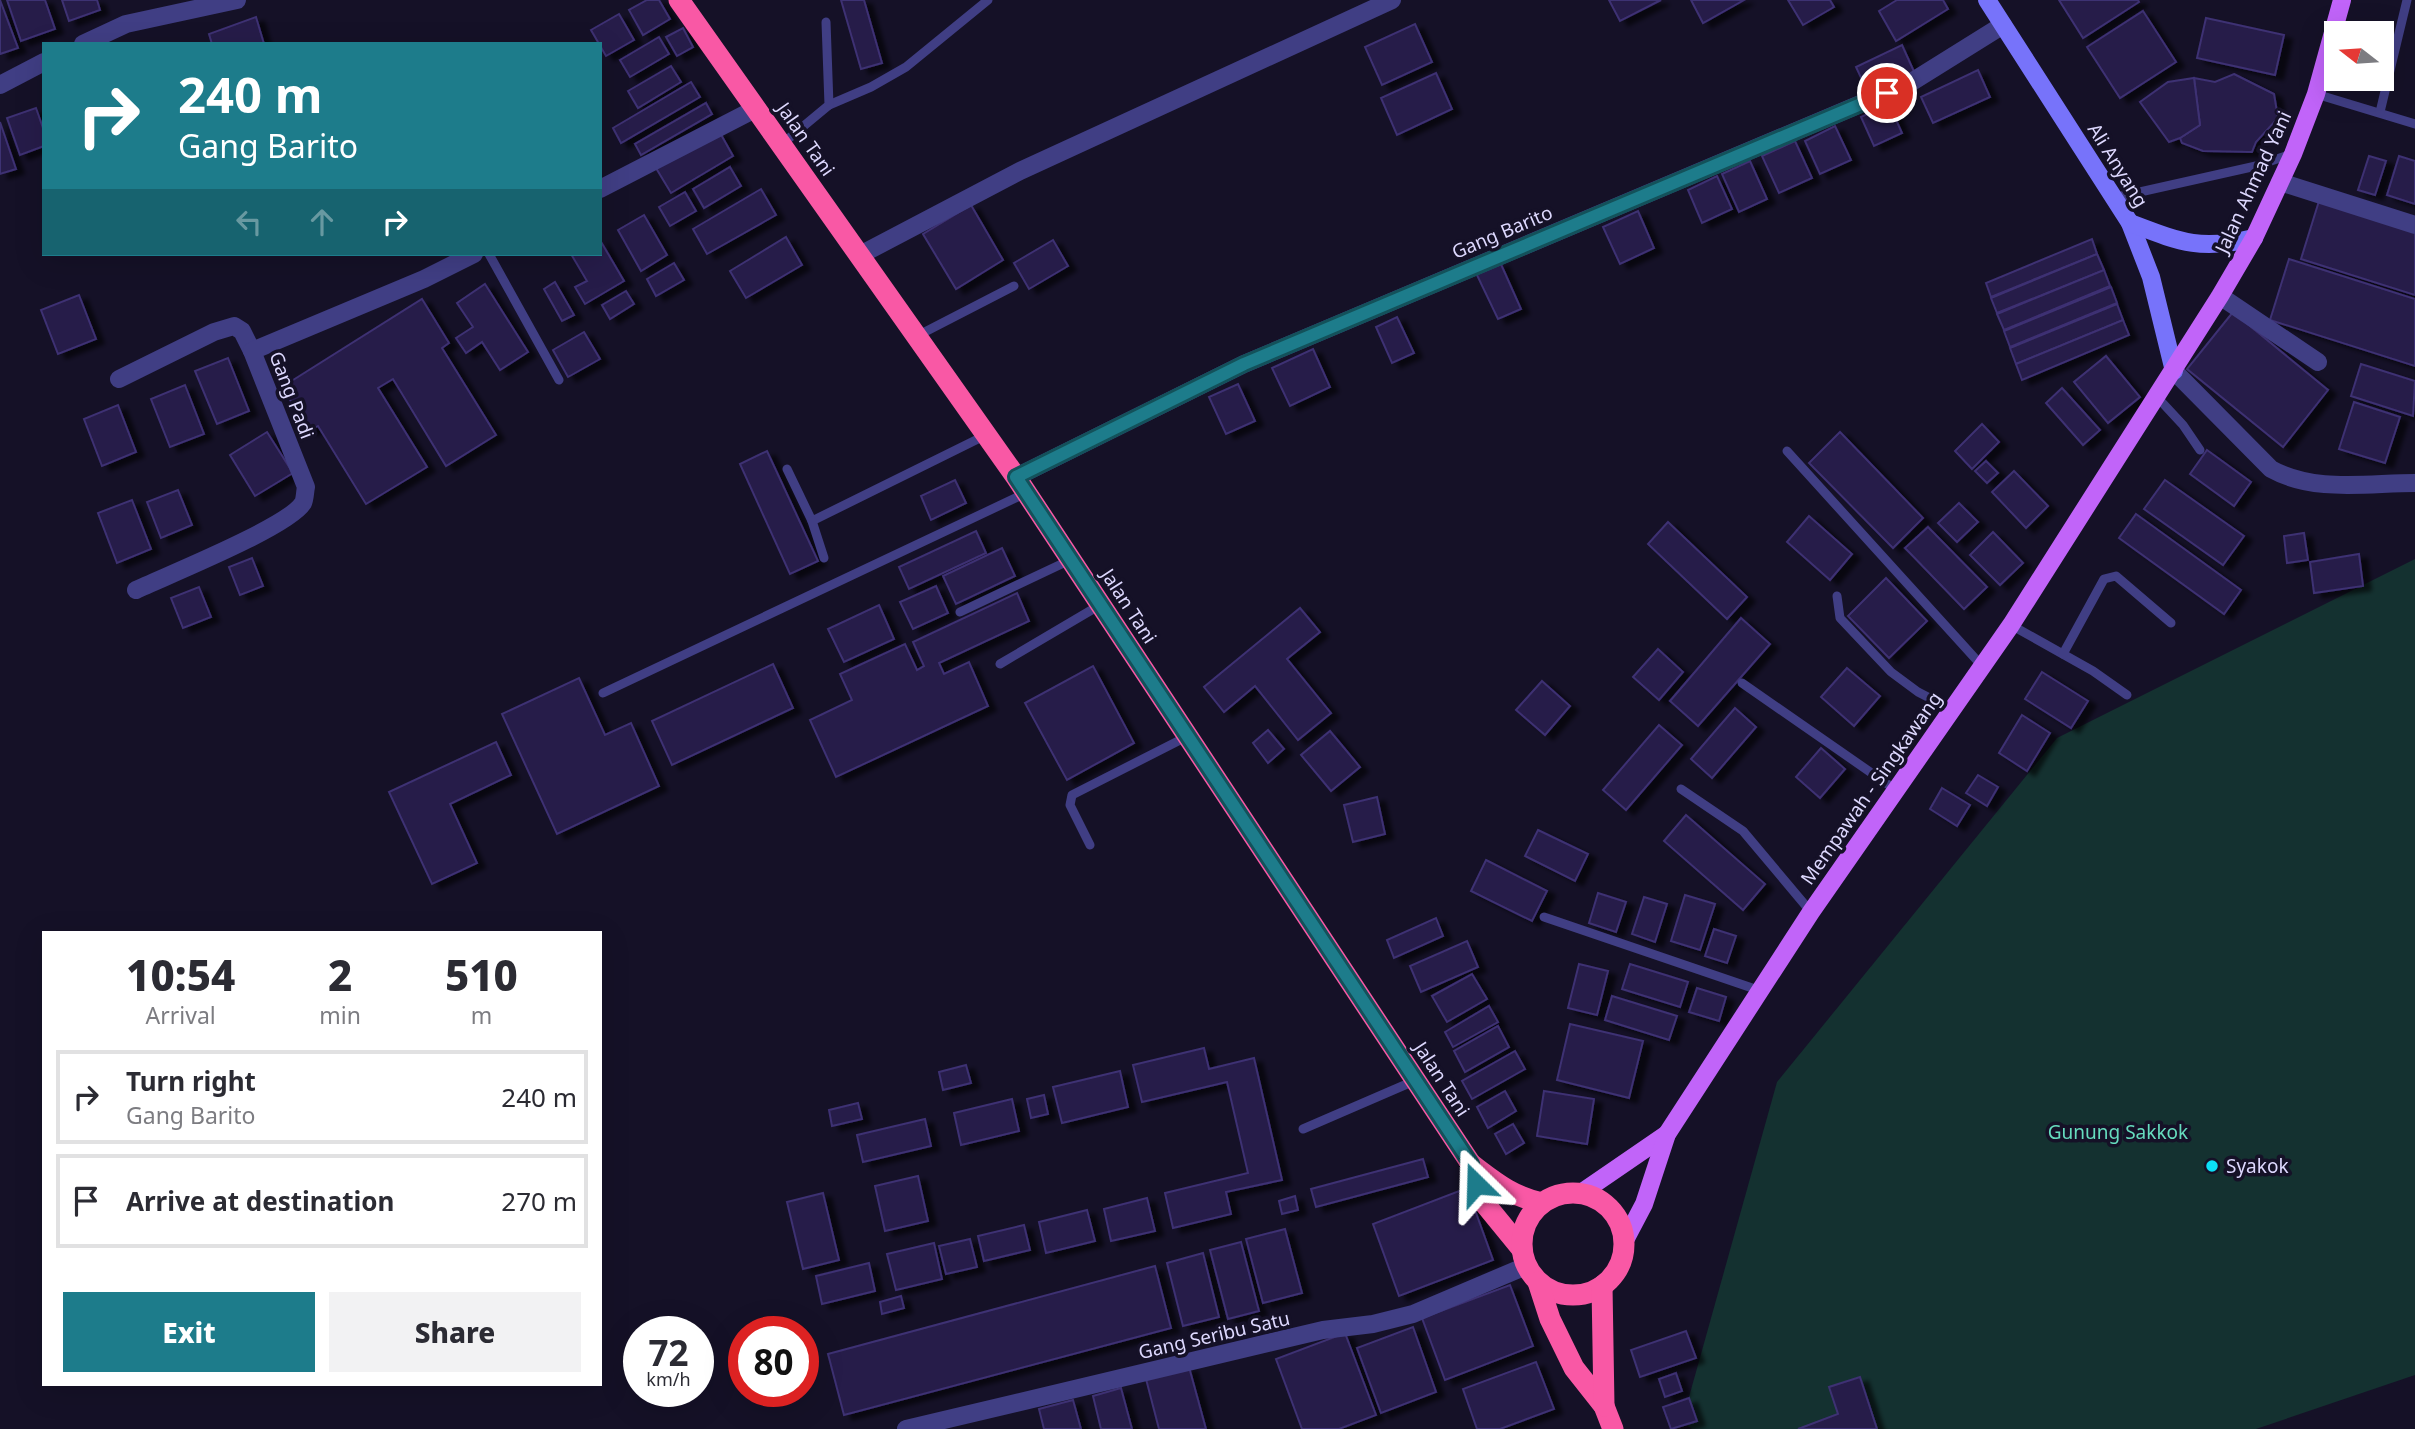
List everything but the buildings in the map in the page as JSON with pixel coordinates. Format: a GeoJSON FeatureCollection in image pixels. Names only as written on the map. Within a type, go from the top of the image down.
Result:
{"type":"FeatureCollection","features":[{"type":"Feature","properties":{"kind":"highway","name":"Jalan Tani"},"geometry":{"type":"LineString","coordinates":[[679,0],[1072,559],[1471,1164],[1485,1204],[1529,1265]]}},
{"type":"Feature","properties":{"kind":"highway"},"geometry":{"type":"LineString","coordinates":[[1471,1164],[1506,1191],[1542,1203]]}},
{"type":"Feature","properties":{"kind":"highway"},"geometry":{"type":"LineString","coordinates":[[1529,1265],[1549,1290],[1562,1295],[1590,1293],[1610,1279],[1621,1262],[1624,1242],[1622,1228],[1611,1210],[1595,1197],[1567,1192],[1542,1203],[1526,1223],[1529,1265],[1550,1319],[1574,1368],[1604,1406],[1613,1429]]}},
{"type":"Feature","properties":{"kind":"highway"},"geometry":{"type":"LineString","coordinates":[[1602,1286],[1604,1406]]}},
{"type":"Feature","properties":{"kind":"main road","name":"Jalan Ahmad Yani"},"geometry":{"type":"LineString","coordinates":[[2174,370],[2254,238],[2293,154],[2316,94],[2342,0]]}},
{"type":"Feature","properties":{"kind":"main road","name":"Mempawah - Singkawang"},"geometry":{"type":"LineString","coordinates":[[1624,1242],[1644,1204],[1667,1134],[1811,912],[2011,625],[2174,370]]}},
{"type":"Feature","properties":{"kind":"main road"},"geometry":{"type":"LineString","coordinates":[[1581,1193],[1667,1134]]}},
{"type":"Feature","properties":{"kind":"street"},"geometry":{"type":"LineString","coordinates":[[87,42],[126,24],[237,0]]}},
{"type":"Feature","properties":{"kind":"street"},"geometry":{"type":"LineString","coordinates":[[860,255],[1020,172],[1392,0]]}},
{"type":"Feature","properties":{"kind":"street","name":"Ali Anyang"},"geometry":{"type":"LineString","coordinates":[[1987,0],[2130,223],[2151,276],[2174,370]]}},
{"type":"Feature","properties":{"kind":"street","name":"Gang Barito"},"geometry":{"type":"LineString","coordinates":[[1021,485],[1244,364],[1910,83],[2003,24]]}},
{"type":"Feature","properties":{"kind":"street"},"geometry":{"type":"LineString","coordinates":[[0,85],[42,63]]}},
{"type":"Feature","properties":{"kind":"street"},"geometry":{"type":"LineString","coordinates":[[602,188],[757,108]]}},
{"type":"Feature","properties":{"kind":"street"},"geometry":{"type":"LineString","coordinates":[[2280,182],[2415,225]]}},
{"type":"Feature","properties":{"kind":"street"},"geometry":{"type":"LineString","coordinates":[[2130,223],[2179,242],[2201,245],[2225,244],[2254,238]]}},
{"type":"Feature","properties":{"kind":"street","name":"Gang Padi"},"geometry":{"type":"LineString","coordinates":[[136,590],[245,541],[291,514],[304,502],[306,487],[252,351],[424,279],[470,256]]}},
{"type":"Feature","properties":{"kind":"street"},"geometry":{"type":"LineString","coordinates":[[2220,296],[2318,362]]}},
{"type":"Feature","properties":{"kind":"street"},"geometry":{"type":"LineString","coordinates":[[118,379],[214,332],[234,326],[242,331],[252,351]]}},
{"type":"Feature","properties":{"kind":"street"},"geometry":{"type":"LineString","coordinates":[[2174,370],[2271,469],[2285,477],[2322,484],[2415,482]]}},
{"type":"Feature","properties":{"kind":"street","name":"Gang Seribu Satu"},"geometry":{"type":"LineString","coordinates":[[906,1429],[1324,1331],[1373,1324],[1413,1314],[1529,1265]]}},
{"type":"Feature","properties":{"kind":"lane"},"geometry":{"type":"LineString","coordinates":[[782,144],[829,105],[871,87],[906,67],[988,0]]}},
{"type":"Feature","properties":{"kind":"lane"},"geometry":{"type":"LineString","coordinates":[[2380,112],[2407,0]]}},
{"type":"Feature","properties":{"kind":"lane"},"geometry":{"type":"LineString","coordinates":[[826,22],[829,105]]}},
{"type":"Feature","properties":{"kind":"lane"},"geometry":{"type":"LineString","coordinates":[[2316,94],[2415,124]]}},
{"type":"Feature","properties":{"kind":"lane"},"geometry":{"type":"LineString","coordinates":[[2113,198],[2256,166],[2293,154]]}},
{"type":"Feature","properties":{"kind":"lane"},"geometry":{"type":"LineString","coordinates":[[490,256],[559,380]]}},
{"type":"Feature","properties":{"kind":"lane"},"geometry":{"type":"LineString","coordinates":[[917,336],[1014,286]]}},
{"type":"Feature","properties":{"kind":"lane"},"geometry":{"type":"LineString","coordinates":[[2157,397],[2183,425],[2200,450]]}},
{"type":"Feature","properties":{"kind":"lane"},"geometry":{"type":"LineString","coordinates":[[812,521],[986,435]]}},
{"type":"Feature","properties":{"kind":"lane"},"geometry":{"type":"LineString","coordinates":[[1787,451],[1983,667]]}},
{"type":"Feature","properties":{"kind":"lane"},"geometry":{"type":"LineString","coordinates":[[787,469],[812,521],[824,558]]}},
{"type":"Feature","properties":{"kind":"lane"},"geometry":{"type":"LineString","coordinates":[[603,693],[1021,485]]}},
{"type":"Feature","properties":{"kind":"lane"},"geometry":{"type":"LineString","coordinates":[[960,612],[1072,559]]}},
{"type":"Feature","properties":{"kind":"lane"},"geometry":{"type":"LineString","coordinates":[[2063,654],[2104,579],[2110,576],[2116,576],[2171,623]]}},
{"type":"Feature","properties":{"kind":"lane"},"geometry":{"type":"LineString","coordinates":[[1838,596],[1840,618],[1891,672],[1918,692],[1953,710]]}},
{"type":"Feature","properties":{"kind":"lane"},"geometry":{"type":"LineString","coordinates":[[1000,664],[1101,604]]}},
{"type":"Feature","properties":{"kind":"lane"},"geometry":{"type":"LineString","coordinates":[[2011,625],[2093,671],[2127,695]]}},
{"type":"Feature","properties":{"kind":"lane"},"geometry":{"type":"LineString","coordinates":[[1742,683],[1896,790]]}},
{"type":"Feature","properties":{"kind":"lane"},"geometry":{"type":"LineString","coordinates":[[1090,845],[1070,806],[1072,795],[1188,736]]}},
{"type":"Feature","properties":{"kind":"lane"},"geometry":{"type":"LineString","coordinates":[[1681,789],[1743,831],[1811,912]]}},
{"type":"Feature","properties":{"kind":"lane"},"geometry":{"type":"LineString","coordinates":[[1544,917],[1761,990]]}},
{"type":"Feature","properties":{"kind":"lane"},"geometry":{"type":"LineString","coordinates":[[1303,1129],[1416,1081]]}},
{"type":"Feature","properties":{"kind":"green space","name":"Gunung Sakkok"},"geometry":{"type":"Polygon","coordinates":[[[2415,559],[2415,1375],[2256,1429],[1692,1429],[1682,1422],[1777,1082],[2057,738],[2415,559]]]}},
{"type":"Feature","properties":{"kind":"place","name":"Syakok"},"geometry":{"type":"Point","coordinates":[2212,1166]}},
{"type":"Feature","properties":{"kind":"route"},"geometry":{"type":"LineString","coordinates":[[1476,1184],[1471,1164],[1016,477],[1244,364],[1887,93]]}}]}
